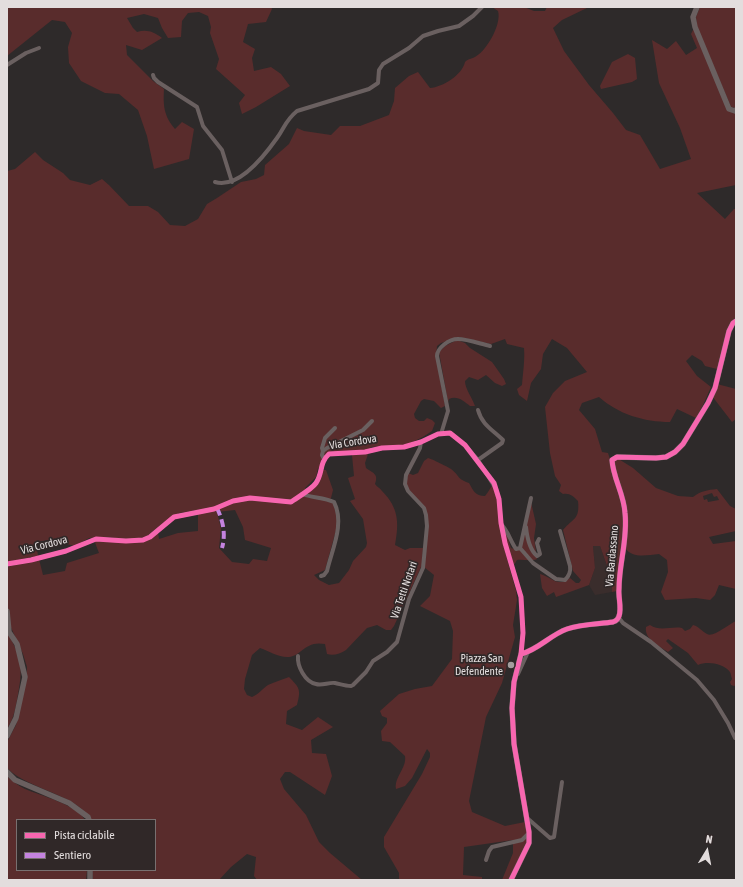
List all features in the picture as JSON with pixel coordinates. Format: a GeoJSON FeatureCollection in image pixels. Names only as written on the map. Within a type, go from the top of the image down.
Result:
{"type":"FeatureCollection","features":[{"type":"Feature","properties":{"kind":"street"},"geometry":{"type":"LineString","coordinates":[[215,182],[221,184],[232,182],[249,171],[278,138],[289,118],[297,111],[369,89],[378,83],[380,70],[383,64],[409,48],[422,36],[459,26],[473,16],[482,7]]}},
{"type":"Feature","properties":{"kind":"street"},"geometry":{"type":"LineString","coordinates":[[697,7],[693,17],[695,27],[730,109],[736,110]]}},
{"type":"Feature","properties":{"kind":"street"},"geometry":{"type":"LineString","coordinates":[[7,65],[26,53],[38,48]]}},
{"type":"Feature","properties":{"kind":"street"},"geometry":{"type":"LineString","coordinates":[[153,75],[158,82],[196,107],[206,131],[218,143],[222,150],[232,182]]}},
{"type":"Feature","properties":{"kind":"street","name":"Via Bardassano"},"geometry":{"type":"LineString","coordinates":[[619,618],[620,608],[618,589],[626,534],[626,512],[622,493],[613,469],[612,460],[617,457],[666,457],[675,452],[683,444],[708,403],[715,388],[729,331],[733,323],[736,321]]}},
{"type":"Feature","properties":{"kind":"street"},"geometry":{"type":"LineString","coordinates":[[490,346],[457,339],[442,346],[437,352],[448,411],[441,434],[450,433],[465,445],[478,460],[496,488],[499,499],[504,543],[521,597],[523,633],[521,654],[514,682],[512,708],[514,744],[529,832],[529,843],[511,880]]}},
{"type":"Feature","properties":{"kind":"street"},"geometry":{"type":"LineString","coordinates":[[478,410],[480,418],[483,422],[503,440],[478,460]]}},
{"type":"Feature","properties":{"kind":"street"},"geometry":{"type":"LineString","coordinates":[[324,451],[363,430],[372,421]]}},
{"type":"Feature","properties":{"kind":"street"},"geometry":{"type":"LineString","coordinates":[[324,459],[322,455],[324,451],[322,448],[325,438],[335,428]]}},
{"type":"Feature","properties":{"kind":"street","name":"Via Cordova"},"geometry":{"type":"LineString","coordinates":[[7,564],[31,560],[66,551],[96,539],[105,538],[126,541],[143,540],[150,537],[174,517],[214,509],[233,501],[250,498],[291,502],[316,483],[324,459],[329,454],[365,452],[382,448],[404,447],[441,434]]}},
{"type":"Feature","properties":{"kind":"street","name":"Via Tetti Notari"},"geometry":{"type":"LineString","coordinates":[[298,656],[300,670],[313,683],[317,685],[334,683],[351,686],[366,672],[373,661],[387,652],[397,642],[408,598],[423,568],[424,562],[427,522],[426,514],[424,508],[408,490],[405,484],[406,476],[420,448],[421,442]]}},
{"type":"Feature","properties":{"kind":"street"},"geometry":{"type":"LineString","coordinates":[[302,494],[308,497],[325,499],[334,502],[339,518],[327,571],[321,576]]}},
{"type":"Feature","properties":{"kind":"street"},"geometry":{"type":"LineString","coordinates":[[520,548],[531,498]]}},
{"type":"Feature","properties":{"kind":"street"},"geometry":{"type":"LineString","coordinates":[[501,523],[506,528],[508,537],[516,548],[520,548],[533,563],[556,579],[565,580],[568,577],[570,566],[560,532]]}},
{"type":"Feature","properties":{"kind":"street"},"geometry":{"type":"LineString","coordinates":[[526,525],[530,544],[537,556],[540,554],[537,543],[539,539]]}},
{"type":"Feature","properties":{"kind":"street"},"geometry":{"type":"LineString","coordinates":[[7,611],[9,632],[17,644],[25,677],[16,718],[7,736]]}},
{"type":"Feature","properties":{"kind":"street"},"geometry":{"type":"LineString","coordinates":[[521,654],[528,652],[550,637],[566,629],[613,622],[619,618],[623,623],[651,642],[697,680],[714,700],[728,723],[734,738]]}},
{"type":"Feature","properties":{"kind":"street"},"geometry":{"type":"LineString","coordinates":[[514,682],[528,652]]}},
{"type":"Feature","properties":{"kind":"street"},"geometry":{"type":"LineString","coordinates":[[7,772],[15,780],[69,803],[88,819]]}},
{"type":"Feature","properties":{"kind":"street"},"geometry":{"type":"LineString","coordinates":[[526,816],[550,838],[554,837],[562,782]]}},
{"type":"Feature","properties":{"kind":"street"},"geometry":{"type":"LineString","coordinates":[[486,860],[488,851],[492,847],[522,840],[529,832]]}},
{"type":"Feature","properties":{"kind":"shaded area"},"geometry":{"type":"Polygon","coordinates":[[[7,7],[271,7],[272,9],[266,22],[248,24],[243,42],[255,49],[252,58],[254,71],[271,67],[281,74],[290,86],[242,114],[239,103],[245,95],[216,69],[219,59],[210,33],[211,27],[208,16],[199,12],[188,13],[182,21],[181,37],[168,38],[158,18],[144,14],[127,18],[137,32],[150,32],[162,38],[142,50],[126,45],[127,55],[153,81],[164,89],[166,115],[175,129],[182,122],[194,129],[189,159],[154,169],[147,136],[138,110],[119,94],[105,93],[81,81],[69,63],[68,47],[72,33],[65,22],[52,20],[7,56],[7,7]]]}},
{"type":"Feature","properties":{"kind":"shaded area"},"geometry":{"type":"Polygon","coordinates":[[[492,7],[524,7],[534,11],[545,11],[547,7],[589,7],[562,20],[553,28],[564,51],[589,85],[626,130],[640,135],[660,169],[691,159],[680,128],[659,83],[652,40],[667,49],[676,41],[686,55],[697,48],[691,34],[694,28],[728,110],[736,111],[736,185],[697,193],[725,219],[734,209],[736,209],[736,317],[727,329],[717,369],[705,366],[702,361],[692,355],[686,361],[697,376],[711,387],[703,405],[696,418],[677,409],[670,422],[641,419],[632,416],[614,408],[599,397],[582,403],[579,410],[595,429],[602,452],[608,453],[621,493],[625,534],[617,591],[612,592],[612,580],[600,546],[593,546],[595,568],[589,585],[556,597],[554,592],[547,596],[542,588],[540,574],[558,582],[565,581],[570,578],[576,583],[579,583],[581,580],[573,571],[563,530],[577,515],[578,501],[571,495],[563,494],[559,491],[561,485],[555,476],[550,453],[545,407],[553,393],[565,381],[587,372],[567,348],[552,339],[543,354],[541,369],[531,383],[527,401],[519,395],[517,389],[522,385],[524,348],[507,344],[505,339],[491,344],[459,337],[441,343],[437,346],[436,356],[445,406],[441,408],[434,401],[424,399],[421,401],[414,414],[415,418],[419,421],[424,421],[427,418],[432,420],[435,423],[432,431],[415,441],[402,445],[371,447],[369,451],[326,454],[321,461],[316,477],[305,488],[307,492],[318,483],[323,470],[326,470],[333,490],[329,500],[334,503],[338,523],[325,570],[314,575],[319,580],[329,585],[339,583],[349,570],[353,561],[366,547],[367,543],[363,519],[350,501],[355,499],[348,478],[354,476],[352,455],[368,454],[365,463],[366,468],[375,474],[375,484],[388,497],[395,510],[397,530],[395,545],[405,550],[410,548],[423,548],[422,565],[394,626],[391,630],[386,630],[377,625],[367,628],[346,650],[334,655],[327,654],[325,644],[318,643],[312,644],[296,654],[287,657],[277,655],[260,648],[252,655],[245,679],[244,689],[247,695],[252,697],[268,685],[289,677],[299,690],[299,696],[297,705],[287,711],[286,724],[302,730],[318,717],[333,727],[311,740],[312,753],[326,754],[332,776],[325,795],[290,772],[285,772],[280,779],[284,789],[306,815],[319,842],[362,880],[257,880],[254,876],[256,857],[247,854],[231,867],[219,880],[93,880],[92,871],[156,871],[156,819],[90,819],[84,811],[75,804],[27,782],[7,768],[7,742],[16,725],[26,681],[27,667],[23,654],[8,621],[7,567],[39,559],[43,575],[65,571],[67,563],[99,553],[94,540],[140,542],[147,540],[158,532],[159,539],[178,533],[198,531],[198,514],[228,505],[179,513],[163,523],[147,536],[136,540],[106,537],[89,538],[75,546],[49,540],[36,542],[38,556],[7,562],[7,171],[15,169],[35,152],[43,160],[63,173],[70,180],[90,185],[102,179],[129,206],[148,206],[158,212],[170,225],[185,226],[198,219],[207,204],[241,182],[256,179],[264,175],[265,165],[289,144],[297,128],[304,131],[331,135],[340,126],[360,126],[389,115],[394,101],[395,88],[409,76],[418,72],[430,88],[451,80],[460,71],[465,62],[478,55],[488,44],[492,38],[499,17],[498,11],[492,7]],[[235,510],[217,512],[221,529],[219,548],[232,562],[249,564],[253,559],[267,561],[271,548],[245,540],[243,527],[235,510]]]}},
{"type":"Feature","properties":{"kind":"shaded area"},"geometry":{"type":"Polygon","coordinates":[[[700,7],[736,7],[735,108],[731,107],[697,27],[696,17],[700,7]]]}},
{"type":"Feature","properties":{"kind":"shaded area"},"geometry":{"type":"Polygon","coordinates":[[[628,54],[635,58],[637,79],[632,82],[601,89],[600,86],[612,62],[628,54]]]}},
{"type":"Feature","properties":{"kind":"shaded area"},"geometry":{"type":"Polygon","coordinates":[[[457,340],[465,343],[470,348],[492,362],[506,384],[502,386],[495,383],[486,375],[478,380],[469,377],[465,381],[465,384],[475,406],[470,406],[458,398],[449,399],[448,402],[439,352],[445,346],[457,340]]]}},
{"type":"Feature","properties":{"kind":"shaded area"},"geometry":{"type":"Polygon","coordinates":[[[717,384],[736,389],[736,419],[732,422],[712,396],[717,384]]]}},
{"type":"Feature","properties":{"kind":"shaded area"},"geometry":{"type":"Polygon","coordinates":[[[428,458],[454,471],[460,479],[469,483],[479,495],[485,496],[493,484],[498,500],[498,511],[503,544],[516,591],[517,600],[513,625],[515,637],[502,683],[486,717],[469,801],[472,812],[505,826],[525,822],[527,833],[526,843],[509,880],[502,880],[513,853],[513,840],[464,847],[463,875],[482,877],[482,880],[399,880],[399,873],[384,847],[384,837],[422,774],[430,757],[430,753],[427,749],[412,778],[405,786],[396,789],[397,780],[404,765],[405,756],[390,742],[382,741],[381,731],[387,723],[387,718],[382,716],[380,711],[399,694],[432,686],[452,659],[453,631],[450,621],[420,606],[430,596],[434,575],[424,567],[427,514],[406,484],[408,473],[413,475],[418,473],[424,461],[428,458]]]}},
{"type":"Feature","properties":{"kind":"shaded area"},"geometry":{"type":"Polygon","coordinates":[[[617,458],[633,468],[656,488],[678,496],[693,497],[704,491],[717,489],[730,506],[736,509],[736,531],[709,537],[713,544],[736,541],[736,589],[719,585],[715,595],[710,600],[696,598],[665,600],[661,592],[668,572],[667,560],[659,554],[632,554],[625,548],[627,534],[613,460],[617,458]],[[712,493],[703,496],[704,500],[707,499],[708,502],[719,500],[717,496],[714,497],[712,493]]]}},
{"type":"Feature","properties":{"kind":"shaded area"},"geometry":{"type":"Polygon","coordinates":[[[531,502],[536,524],[534,538],[537,559],[517,560],[514,565],[506,543],[504,529],[511,548],[518,550],[531,502]]]}},
{"type":"Feature","properties":{"kind":"shaded area"},"geometry":{"type":"Polygon","coordinates":[[[593,546],[600,546],[612,580],[612,592],[595,595],[589,585],[595,568],[593,546]]]}},
{"type":"Feature","properties":{"kind":"shaded area"},"geometry":{"type":"Polygon","coordinates":[[[736,621],[736,685],[734,686],[731,685],[730,682],[732,679],[730,672],[727,669],[710,663],[698,665],[688,653],[668,639],[666,641],[673,648],[668,652],[653,642],[647,635],[646,631],[646,627],[650,625],[658,628],[682,628],[685,631],[690,629],[693,625],[710,635],[736,621]]]}},
{"type":"Feature","properties":{"kind":"shaded area"},"geometry":{"type":"Polygon","coordinates":[[[7,632],[19,658],[21,672],[15,712],[7,729],[7,632]]]}},
{"type":"Feature","properties":{"kind":"shaded area"},"geometry":{"type":"Polygon","coordinates":[[[7,776],[25,789],[58,801],[74,809],[84,819],[16,819],[16,871],[87,871],[86,880],[7,880],[7,776]]]}},
{"type":"Feature","properties":{"kind":"marked path"},"geometry":{"type":"LineString","coordinates":[[217,508],[223,528],[224,538],[222,548]]}},
{"type":"Feature","properties":{"kind":"cycle path"},"geometry":{"type":"LineString","coordinates":[[521,654],[572,627],[613,622],[618,618],[620,613],[619,579],[626,523],[624,506],[614,473],[612,460],[617,457],[666,457],[675,452],[683,444],[708,403],[715,388],[729,331],[733,323],[736,321]]}},
{"type":"Feature","properties":{"kind":"cycle path"},"geometry":{"type":"LineString","coordinates":[[7,564],[31,560],[66,551],[96,539],[126,541],[143,540],[150,537],[174,517],[214,509],[233,501],[250,498],[291,502],[316,483],[320,476],[322,464],[329,454],[365,452],[382,448],[404,447],[421,442],[438,434],[450,433],[465,445],[494,483],[499,499],[501,523],[505,543],[521,597],[523,633],[521,654],[514,682],[512,708],[514,744],[529,832],[529,843],[511,880]]}},
{"type":"Feature","properties":{"kind":"place","name":"Piazza San Defendente"},"geometry":{"type":"Point","coordinates":[511,665]}}]}
